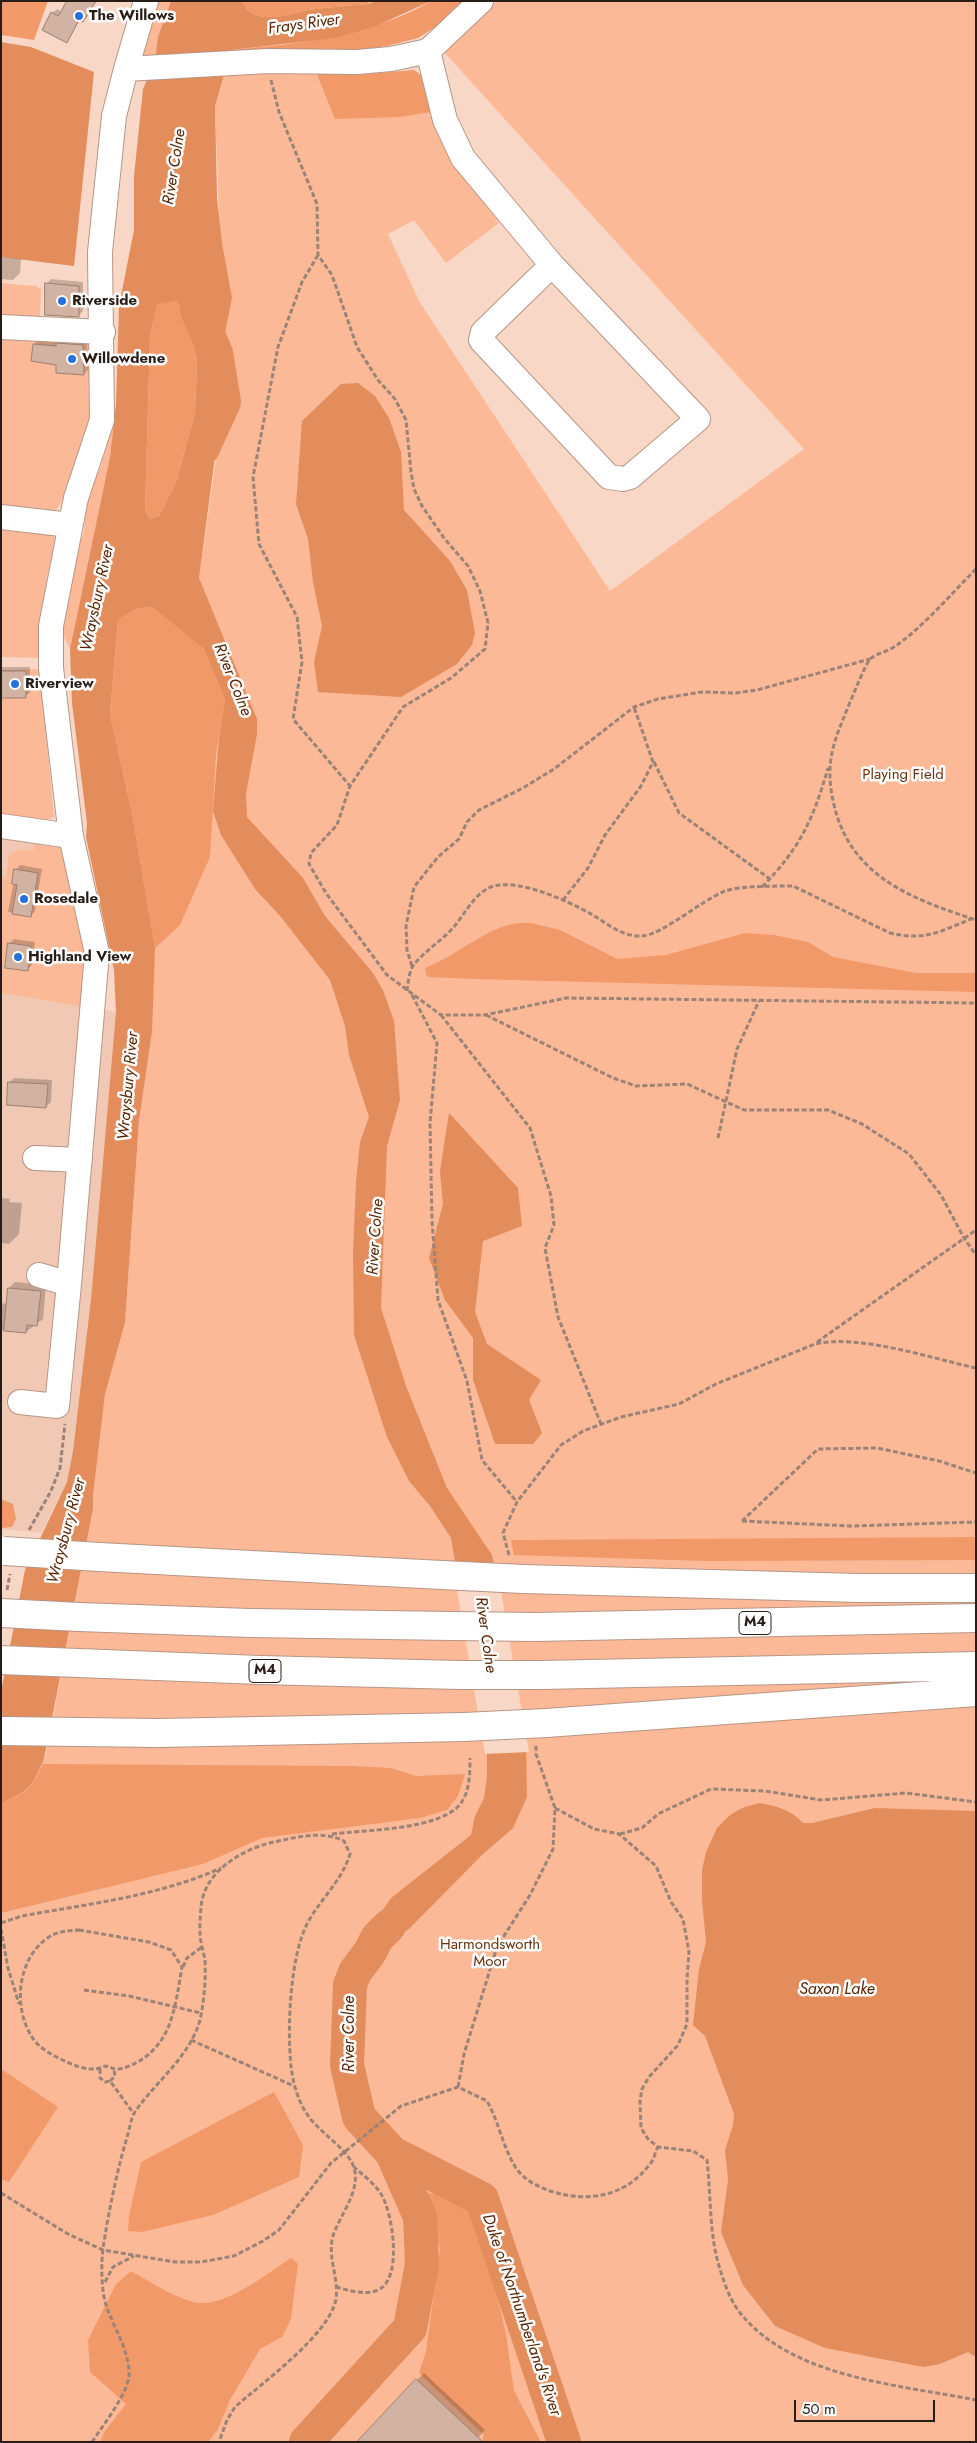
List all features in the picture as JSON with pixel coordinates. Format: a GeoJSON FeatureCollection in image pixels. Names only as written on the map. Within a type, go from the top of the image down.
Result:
{"type":"FeatureCollection","features":[{"type":"Feature","properties":{"kind":"highway"},"geometry":{"type":"LineString","coordinates":[[6,1556],[99,1558],[523,1579],[859,1588],[976,1588]]}},
{"type":"Feature","properties":{"kind":"highway","name":"M4"},"geometry":{"type":"LineString","coordinates":[[4,1604],[79,1617],[260,1623],[453,1626],[535,1627],[976,1618]]}},
{"type":"Feature","properties":{"kind":"highway","name":"M4"},"geometry":{"type":"LineString","coordinates":[[1,1660],[70,1664],[459,1674],[976,1666]]}},
{"type":"Feature","properties":{"kind":"highway"},"geometry":{"type":"LineString","coordinates":[[1,1731],[295,1732],[464,1727],[546,1723],[976,1692]]}},
{"type":"Feature","properties":{"kind":"street"},"geometry":{"type":"LineString","coordinates":[[20,1402],[57,1406],[97,953],[71,836],[52,668],[51,626],[76,498],[102,420],[101,243],[114,116],[134,68],[146,1]]}},
{"type":"Feature","properties":{"kind":"street"},"geometry":{"type":"LineString","coordinates":[[134,68],[269,70],[391,59],[428,51],[481,1]]}},
{"type":"Feature","properties":{"kind":"street"},"geometry":{"type":"LineString","coordinates":[[428,51],[445,120],[463,158],[552,265],[698,419],[630,477],[623,479],[608,477],[481,340],[483,332],[552,265]]}},
{"type":"Feature","properties":{"kind":"street"},"geometry":{"type":"LineString","coordinates":[[1,327],[103,332]]}},
{"type":"Feature","properties":{"kind":"street"},"geometry":{"type":"LineString","coordinates":[[1,517],[70,525]]}},
{"type":"Feature","properties":{"kind":"street"},"geometry":{"type":"LineString","coordinates":[[1,826],[71,836]]}},
{"type":"Feature","properties":{"kind":"street"},"geometry":{"type":"LineString","coordinates":[[35,1158],[80,1160]]}},
{"type":"Feature","properties":{"kind":"street"},"geometry":{"type":"LineString","coordinates":[[39,1275],[69,1284]]}},
{"type":"Feature","properties":{"kind":"path"},"geometry":{"type":"LineString","coordinates":[[269,70],[278,112],[317,204],[318,255],[302,282],[278,347],[253,477],[259,544],[296,617],[302,662],[293,719],[350,786]]}},
{"type":"Feature","properties":{"kind":"path"},"geometry":{"type":"LineString","coordinates":[[318,255],[332,275],[357,347],[378,380],[395,399],[406,420],[414,489],[422,506],[444,538],[468,566],[480,591],[488,623],[485,649],[451,678],[403,707],[350,786],[337,825],[311,853],[309,864],[326,893],[387,975],[441,1015],[530,1128],[551,1196],[554,1225],[546,1248],[558,1317],[601,1424]]}},
{"type":"Feature","properties":{"kind":"path"},"geometry":{"type":"LineString","coordinates":[[407,991],[412,966],[408,950],[406,926],[414,887],[438,857],[460,839],[466,822],[479,810],[523,788],[554,769],[634,707],[658,699],[702,692],[736,693],[757,690],[870,659],[898,645],[976,569]]}},
{"type":"Feature","properties":{"kind":"path"},"geometry":{"type":"LineString","coordinates":[[761,888],[784,865],[800,842],[818,801],[829,765],[832,744],[870,659]]}},
{"type":"Feature","properties":{"kind":"path"},"geometry":{"type":"LineString","coordinates":[[634,707],[653,762],[679,813],[770,879]]}},
{"type":"Feature","properties":{"kind":"path"},"geometry":{"type":"LineString","coordinates":[[563,900],[588,868],[605,835],[641,786],[653,762]]}},
{"type":"Feature","properties":{"kind":"path"},"geometry":{"type":"LineString","coordinates":[[829,765],[832,793],[841,830],[861,862],[882,878],[905,891],[976,920]]}},
{"type":"Feature","properties":{"kind":"path"},"geometry":{"type":"LineString","coordinates":[[412,966],[452,929],[475,899],[493,886],[523,887],[563,900],[591,914],[616,930],[633,936],[645,936],[727,890],[793,886],[890,933],[906,936],[919,937],[933,934],[971,918]]}},
{"type":"Feature","properties":{"kind":"path"},"geometry":{"type":"LineString","coordinates":[[412,995],[437,1043],[430,1123],[432,1221],[438,1300],[467,1381],[482,1460],[516,1502]]}},
{"type":"Feature","properties":{"kind":"path"},"geometry":{"type":"LineString","coordinates":[[441,1015],[486,1015],[566,998],[976,1003]]}},
{"type":"Feature","properties":{"kind":"path"},"geometry":{"type":"LineString","coordinates":[[718,1138],[737,1049],[759,1001]]}},
{"type":"Feature","properties":{"kind":"path"},"geometry":{"type":"LineString","coordinates":[[486,1015],[613,1078],[636,1086],[687,1084],[744,1110],[828,1110],[862,1124],[909,1154],[940,1195],[964,1238],[976,1255]]}},
{"type":"Feature","properties":{"kind":"path"},"geometry":{"type":"LineString","coordinates":[[815,1344],[976,1230]]}},
{"type":"Feature","properties":{"kind":"path"},"geometry":{"type":"LineString","coordinates":[[503,1533],[516,1502],[561,1445],[583,1431],[622,1417],[679,1404],[716,1384],[815,1344],[831,1340],[849,1342],[976,1368]]}},
{"type":"Feature","properties":{"kind":"path"},"geometry":{"type":"LineString","coordinates":[[26,1535],[51,1491],[60,1468],[68,1398],[59,1387]]}},
{"type":"Feature","properties":{"kind":"path"},"geometry":{"type":"LineString","coordinates":[[976,1473],[939,1461],[877,1448],[818,1449],[742,1522],[851,1526],[976,1522]]}},
{"type":"Feature","properties":{"kind":"path"},"geometry":{"type":"LineString","coordinates":[[4,1604],[6,1556]]}},
{"type":"Feature","properties":{"kind":"path"},"geometry":{"type":"LineString","coordinates":[[92,2442],[120,2398],[129,2378],[127,2358],[106,2306],[103,2250],[123,2149],[134,2114],[172,2068],[191,2040],[201,2013],[205,1987],[201,1907],[203,1895],[223,1867],[232,1859],[264,1844],[292,1838],[414,1825],[447,1816],[463,1801],[470,1776],[470,1758]]}},
{"type":"Feature","properties":{"kind":"path"},"geometry":{"type":"LineString","coordinates":[[458,2087],[464,2054],[497,1947],[530,1895],[553,1848],[555,1808],[594,1829],[619,1834],[642,1828],[658,1814],[710,1789],[765,1791],[821,1800],[906,1793],[976,1802]]}},
{"type":"Feature","properties":{"kind":"path"},"geometry":{"type":"LineString","coordinates":[[619,1834],[656,1866],[671,1902],[683,1919],[689,1944],[688,2024],[678,2045],[649,2077],[642,2089],[640,2101],[641,2128],[648,2139],[658,2147],[693,2151],[707,2160],[718,2265],[736,2306],[753,2328],[785,2352],[851,2376],[976,2400]]}},
{"type":"Feature","properties":{"kind":"path"},"geometry":{"type":"LineString","coordinates":[[329,1835],[344,1841],[350,1854],[340,1878],[319,1904],[306,1926],[300,1948],[290,2008],[291,2064],[294,2086],[307,2116],[345,2152],[354,2166],[380,2192],[391,2224],[393,2262],[390,2279],[378,2290],[368,2292],[336,2287]]}},
{"type":"Feature","properties":{"kind":"path"},"geometry":{"type":"LineString","coordinates":[[1,1923],[22,1916],[154,1890],[200,1877],[223,1867]]}},
{"type":"Feature","properties":{"kind":"path"},"geometry":{"type":"LineString","coordinates":[[1,1930],[8,1968],[32,2037],[45,2050],[78,2067],[100,2069],[108,2066],[114,2070],[127,2067],[157,2048],[168,2029],[182,1967],[187,1958],[202,1946]]}},
{"type":"Feature","properties":{"kind":"path"},"geometry":{"type":"LineString","coordinates":[[21,2008],[21,1983],[26,1966],[35,1950],[48,1937],[64,1931],[79,1930],[149,1942],[171,1950],[182,1967]]}},
{"type":"Feature","properties":{"kind":"path"},"geometry":{"type":"LineString","coordinates":[[84,1990],[129,1996],[201,2013]]}},
{"type":"Feature","properties":{"kind":"path"},"geometry":{"type":"LineString","coordinates":[[191,2040],[294,2086]]}},
{"type":"Feature","properties":{"kind":"path"},"geometry":{"type":"LineString","coordinates":[[100,2069],[100,2079],[110,2082],[134,2114]]}},
{"type":"Feature","properties":{"kind":"path"},"geometry":{"type":"LineString","coordinates":[[110,2082],[115,2077],[114,2070]]}},
{"type":"Feature","properties":{"kind":"path"},"geometry":{"type":"LineString","coordinates":[[1,2193],[68,2234],[103,2250],[175,2262],[201,2262],[234,2256],[263,2241],[278,2230],[331,2164],[401,2106],[458,2087],[487,2101],[516,2168],[527,2180],[557,2193],[580,2198],[600,2197],[616,2192],[631,2184],[651,2164],[658,2147]]}},
{"type":"Feature","properties":{"kind":"path"},"geometry":{"type":"LineString","coordinates":[[219,2442],[226,2420],[235,2407],[319,2332],[334,2308],[335,2268],[330,2252],[334,2234],[350,2203],[354,2184],[354,2166]]}},
{"type":"Feature","properties":{"kind":"path"},"geometry":{"type":"LineString","coordinates":[[104,2284],[113,2267],[134,2256]]}},
{"type":"Feature","properties":{"kind":"shaded area"},"geometry":{"type":"Polygon","coordinates":[[[1,1],[48,1],[34,40],[1,35],[1,1]]]}},
{"type":"Feature","properties":{"kind":"shaded area"},"geometry":{"type":"Polygon","coordinates":[[[243,1],[370,1],[368,4],[316,9],[284,16],[265,17],[253,14],[247,9],[243,1]]]}},
{"type":"Feature","properties":{"kind":"shaded area"},"geometry":{"type":"Polygon","coordinates":[[[431,1],[465,1],[442,23],[418,38],[387,46],[324,55],[229,58],[231,50],[309,41],[359,30],[383,23],[431,1]]]}},
{"type":"Feature","properties":{"kind":"shaded area"},"geometry":{"type":"Polygon","coordinates":[[[414,70],[421,75],[431,112],[400,117],[335,119],[316,72],[359,75],[414,70]]]}},
{"type":"Feature","properties":{"kind":"shaded area"},"geometry":{"type":"Polygon","coordinates":[[[176,301],[191,328],[197,361],[195,413],[177,480],[159,516],[150,519],[145,511],[150,337],[157,303],[176,301]]]}},
{"type":"Feature","properties":{"kind":"shaded area"},"geometry":{"type":"Polygon","coordinates":[[[152,607],[204,649],[225,699],[216,754],[210,857],[180,925],[155,948],[132,813],[110,714],[118,620],[136,609],[152,607]]]}},
{"type":"Feature","properties":{"kind":"shaded area"},"geometry":{"type":"Polygon","coordinates":[[[1,829],[35,842],[33,852],[20,849],[6,877],[1,876],[1,829]]]}},
{"type":"Feature","properties":{"kind":"shaded area"},"geometry":{"type":"Polygon","coordinates":[[[531,923],[560,930],[617,959],[666,955],[745,933],[774,935],[808,942],[833,957],[916,973],[976,973],[976,992],[473,979],[429,977],[426,975],[425,968],[486,934],[508,925],[531,923]]]}},
{"type":"Feature","properties":{"kind":"shaded area"},"geometry":{"type":"Polygon","coordinates":[[[1,993],[116,1012],[91,1299],[73,1451],[67,1482],[41,1533],[1,1529],[1,993]]]}},
{"type":"Feature","properties":{"kind":"shaded area"},"geometry":{"type":"Polygon","coordinates":[[[1,1499],[13,1504],[16,1519],[12,1527],[1,1528],[1,1499]]]}},
{"type":"Feature","properties":{"kind":"shaded area"},"geometry":{"type":"Polygon","coordinates":[[[976,1537],[976,1560],[706,1561],[514,1555],[511,1540],[976,1537]]]}},
{"type":"Feature","properties":{"kind":"shaded area"},"geometry":{"type":"Polygon","coordinates":[[[43,1764],[353,1766],[391,1768],[416,1776],[465,1774],[458,1796],[447,1810],[420,1818],[262,1838],[203,1864],[1,1913],[1,1803],[23,1793],[35,1780],[43,1764]]]}},
{"type":"Feature","properties":{"kind":"shaded area"},"geometry":{"type":"Polygon","coordinates":[[[1,2069],[58,2107],[9,2182],[1,2179],[1,2069]]]}},
{"type":"Feature","properties":{"kind":"shaded area"},"geometry":{"type":"Polygon","coordinates":[[[274,2092],[303,2145],[299,2177],[213,2215],[142,2232],[128,2231],[129,2216],[141,2162],[274,2092]]]}},
{"type":"Feature","properties":{"kind":"shaded area"},"geometry":{"type":"Polygon","coordinates":[[[427,2193],[447,2194],[468,2204],[482,2225],[506,2335],[514,2391],[541,2442],[482,2442],[484,2435],[419,2373],[426,2351],[440,2250],[427,2193]]]}},
{"type":"Feature","properties":{"kind":"shaded area"},"geometry":{"type":"Polygon","coordinates":[[[291,2258],[298,2264],[291,2319],[282,2337],[260,2349],[230,2400],[218,2429],[208,2442],[100,2442],[105,2431],[126,2404],[90,2372],[88,2340],[116,2284],[131,2271],[178,2296],[197,2303],[205,2303],[216,2301],[238,2292],[291,2258]]]}},
{"type":"Feature","properties":{"kind":"green space"},"geometry":{"type":"Polygon","coordinates":[[[152,1],[171,1],[155,61],[142,62],[141,54],[152,1]]]}},
{"type":"Feature","properties":{"kind":"green space","name":"Harmondsworth Moor"},"geometry":{"type":"Polygon","coordinates":[[[496,1],[976,1],[976,2442],[1,2442],[1,1757],[45,1759],[93,1509],[105,1394],[125,1324],[139,1121],[152,1032],[152,607],[199,578],[224,402],[216,353],[224,338],[215,106],[224,71],[367,74],[414,70],[421,75],[439,138],[499,223],[446,263],[414,220],[388,234],[419,301],[610,591],[804,449],[443,51],[496,1]]]}},
{"type":"Feature","properties":{"kind":"green space"},"geometry":{"type":"Polygon","coordinates":[[[1,283],[36,286],[41,290],[40,317],[1,321],[1,283]]]}},
{"type":"Feature","properties":{"kind":"green space"},"geometry":{"type":"Polygon","coordinates":[[[1,332],[93,341],[96,380],[95,419],[84,454],[71,485],[64,498],[52,513],[1,508],[1,332]]]}},
{"type":"Feature","properties":{"kind":"green space"},"geometry":{"type":"Polygon","coordinates":[[[114,421],[110,457],[70,649],[62,633],[63,612],[78,547],[84,533],[85,512],[90,491],[101,466],[114,421]]]}},
{"type":"Feature","properties":{"kind":"green space"},"geometry":{"type":"Polygon","coordinates":[[[1,526],[54,533],[55,547],[47,576],[40,658],[1,657],[1,526]]]}},
{"type":"Feature","properties":{"kind":"green space"},"geometry":{"type":"Polygon","coordinates":[[[40,669],[54,817],[46,820],[1,814],[1,670],[40,669]]]}},
{"type":"Feature","properties":{"kind":"green space"},"geometry":{"type":"Polygon","coordinates":[[[35,842],[56,847],[63,845],[88,953],[85,1007],[1,993],[1,876],[6,877],[9,855],[20,849],[33,851],[35,842]]]}},
{"type":"Feature","properties":{"kind":"water"},"geometry":{"type":"Polygon","coordinates":[[[171,1],[243,1],[247,9],[253,14],[272,17],[316,9],[368,4],[375,1],[431,1],[376,26],[335,38],[231,50],[215,106],[217,198],[222,243],[232,298],[224,338],[216,353],[222,403],[199,578],[257,719],[257,734],[246,794],[247,817],[303,878],[325,916],[373,973],[383,990],[394,1021],[400,1100],[387,1146],[381,1308],[406,1386],[447,1488],[492,1555],[526,1746],[527,1797],[513,1828],[482,1855],[409,1929],[384,1944],[376,1954],[363,1963],[364,1937],[391,1898],[471,1835],[475,1816],[484,1798],[487,1776],[487,1748],[451,1538],[430,1506],[409,1481],[387,1437],[354,1335],[353,1252],[356,1182],[360,1142],[369,1117],[349,1055],[345,1026],[330,980],[281,917],[255,889],[221,835],[213,811],[219,738],[225,699],[204,649],[152,607],[136,609],[118,620],[110,714],[132,813],[155,948],[152,1032],[139,1121],[125,1323],[105,1394],[93,1509],[44,1759],[29,1787],[1,1803],[1,1692],[25,1570],[67,1482],[73,1451],[91,1299],[116,1012],[114,970],[86,837],[87,823],[72,703],[70,649],[110,457],[116,404],[119,306],[134,230],[134,176],[143,89],[155,61],[158,37],[171,1]],[[176,301],[157,304],[150,337],[145,511],[150,519],[159,516],[177,480],[195,413],[197,361],[191,328],[176,301]]]}},
{"type":"Feature","properties":{"kind":"water"},"geometry":{"type":"Polygon","coordinates":[[[1,42],[31,47],[94,72],[74,266],[1,257],[1,42]]]}},
{"type":"Feature","properties":{"kind":"water"},"geometry":{"type":"Polygon","coordinates":[[[358,383],[375,396],[389,418],[401,452],[404,510],[450,561],[467,590],[475,633],[472,645],[457,664],[401,697],[318,692],[314,662],[322,626],[313,582],[308,539],[296,504],[302,421],[341,384],[358,383]]]}},
{"type":"Feature","properties":{"kind":"water"},"geometry":{"type":"Polygon","coordinates":[[[449,1113],[518,1188],[522,1226],[483,1241],[475,1312],[487,1344],[541,1380],[529,1400],[542,1433],[533,1444],[495,1444],[473,1380],[473,1338],[445,1300],[429,1258],[443,1204],[440,1171],[449,1113]]]}},
{"type":"Feature","properties":{"kind":"water","name":"Saxon Lake"},"geometry":{"type":"Polygon","coordinates":[[[760,1803],[783,1809],[803,1823],[812,1823],[875,1808],[976,1811],[976,2357],[968,2352],[940,2364],[923,2367],[825,2348],[775,2326],[743,2285],[721,2232],[728,2180],[725,2150],[733,2125],[734,2114],[705,2036],[693,2025],[699,1969],[706,1942],[702,1900],[702,1870],[706,1852],[717,1828],[730,1815],[742,1808],[760,1803]]]}},
{"type":"Feature","properties":{"kind":"pier"},"geometry":{"type":"Polygon","coordinates":[[[452,1561],[496,1563],[529,1752],[485,1754],[452,1561]]]}},
{"type":"Feature","properties":{"kind":"building"},"geometry":{"type":"Polygon","coordinates":[[[67,1],[96,1],[83,22],[79,20],[67,43],[42,30],[51,12],[58,16],[67,1]]]}},
{"type":"Feature","properties":{"kind":"building","name":"Riverside"},"geometry":{"type":"Polygon","coordinates":[[[45,283],[79,286],[79,317],[45,315],[45,283]]]}},
{"type":"Feature","properties":{"kind":"building","name":"Willowdene"},"geometry":{"type":"Polygon","coordinates":[[[56,343],[83,345],[84,375],[56,373],[56,365],[31,361],[33,344],[56,346],[56,343]]]}},
{"type":"Feature","properties":{"kind":"building","name":"Riverview"},"geometry":{"type":"Polygon","coordinates":[[[1,671],[26,671],[26,698],[1,698],[1,671]]]}},
{"type":"Feature","properties":{"kind":"building","name":"Rosedale"},"geometry":{"type":"Polygon","coordinates":[[[14,869],[38,873],[31,917],[12,914],[17,885],[12,884],[14,869]]]}},
{"type":"Feature","properties":{"kind":"building","name":"Highland View"},"geometry":{"type":"Polygon","coordinates":[[[8,943],[31,946],[28,971],[5,968],[8,943]]]}},
{"type":"Feature","properties":{"kind":"building"},"geometry":{"type":"Polygon","coordinates":[[[8,1082],[48,1084],[46,1108],[7,1105],[8,1082]]]}},
{"type":"Feature","properties":{"kind":"building"},"geometry":{"type":"Polygon","coordinates":[[[8,1288],[41,1291],[37,1326],[27,1325],[26,1333],[4,1331],[8,1288]]]}},
{"type":"Feature","properties":{"kind":"building"},"geometry":{"type":"Polygon","coordinates":[[[416,2379],[483,2442],[357,2442],[416,2379]]]}},
{"type":"Feature","properties":{"kind":"waterway","name":"River Colne"},"geometry":{"type":"LineString","coordinates":[[197,310],[216,353],[224,402],[203,448]]}},
{"type":"Feature","properties":{"kind":"waterway","name":"River Colne"},"geometry":{"type":"LineString","coordinates":[[306,2442],[410,2328],[422,2264],[420,2217],[392,2153],[359,2117],[347,2065],[350,1985],[355,1972],[370,1952],[377,1938],[389,1926]]}},
{"type":"Feature","properties":{"kind":"waterway","name":"Duke of Northumberland's River"},"geometry":{"type":"LineString","coordinates":[[392,2153],[482,2199],[564,2442]]}},
{"type":"Feature","properties":{"kind":"place","name":"The Willows"},"geometry":{"type":"Point","coordinates":[79,16]}},
{"type":"Feature","properties":{"kind":"place","name":"Riverside"},"geometry":{"type":"Point","coordinates":[62,301]}},
{"type":"Feature","properties":{"kind":"place","name":"Willowdene"},"geometry":{"type":"Point","coordinates":[72,359]}},
{"type":"Feature","properties":{"kind":"place","name":"Riverview"},"geometry":{"type":"Point","coordinates":[15,684]}},
{"type":"Feature","properties":{"kind":"place","name":"Rosedale"},"geometry":{"type":"Point","coordinates":[24,899]}},
{"type":"Feature","properties":{"kind":"place","name":"Highland View"},"geometry":{"type":"Point","coordinates":[18,957]}},
{"type":"Feature","properties":{"kind":"water label","name":"Frays River"},"geometry":{"type":"Point","coordinates":[304,25]}},
{"type":"Feature","properties":{"kind":"water label","name":"Wraysbury River"},"geometry":{"type":"Point","coordinates":[98,598]}},
{"type":"Feature","properties":{"kind":"water label","name":"Wraysbury River"},"geometry":{"type":"Point","coordinates":[129,1086]}},
{"type":"Feature","properties":{"kind":"water label","name":"Wraysbury River"},"geometry":{"type":"Point","coordinates":[67,1531]}},
{"type":"Feature","properties":{"kind":"park label","name":"Playing Field"},"geometry":{"type":"Point","coordinates":[903,775]}}]}
